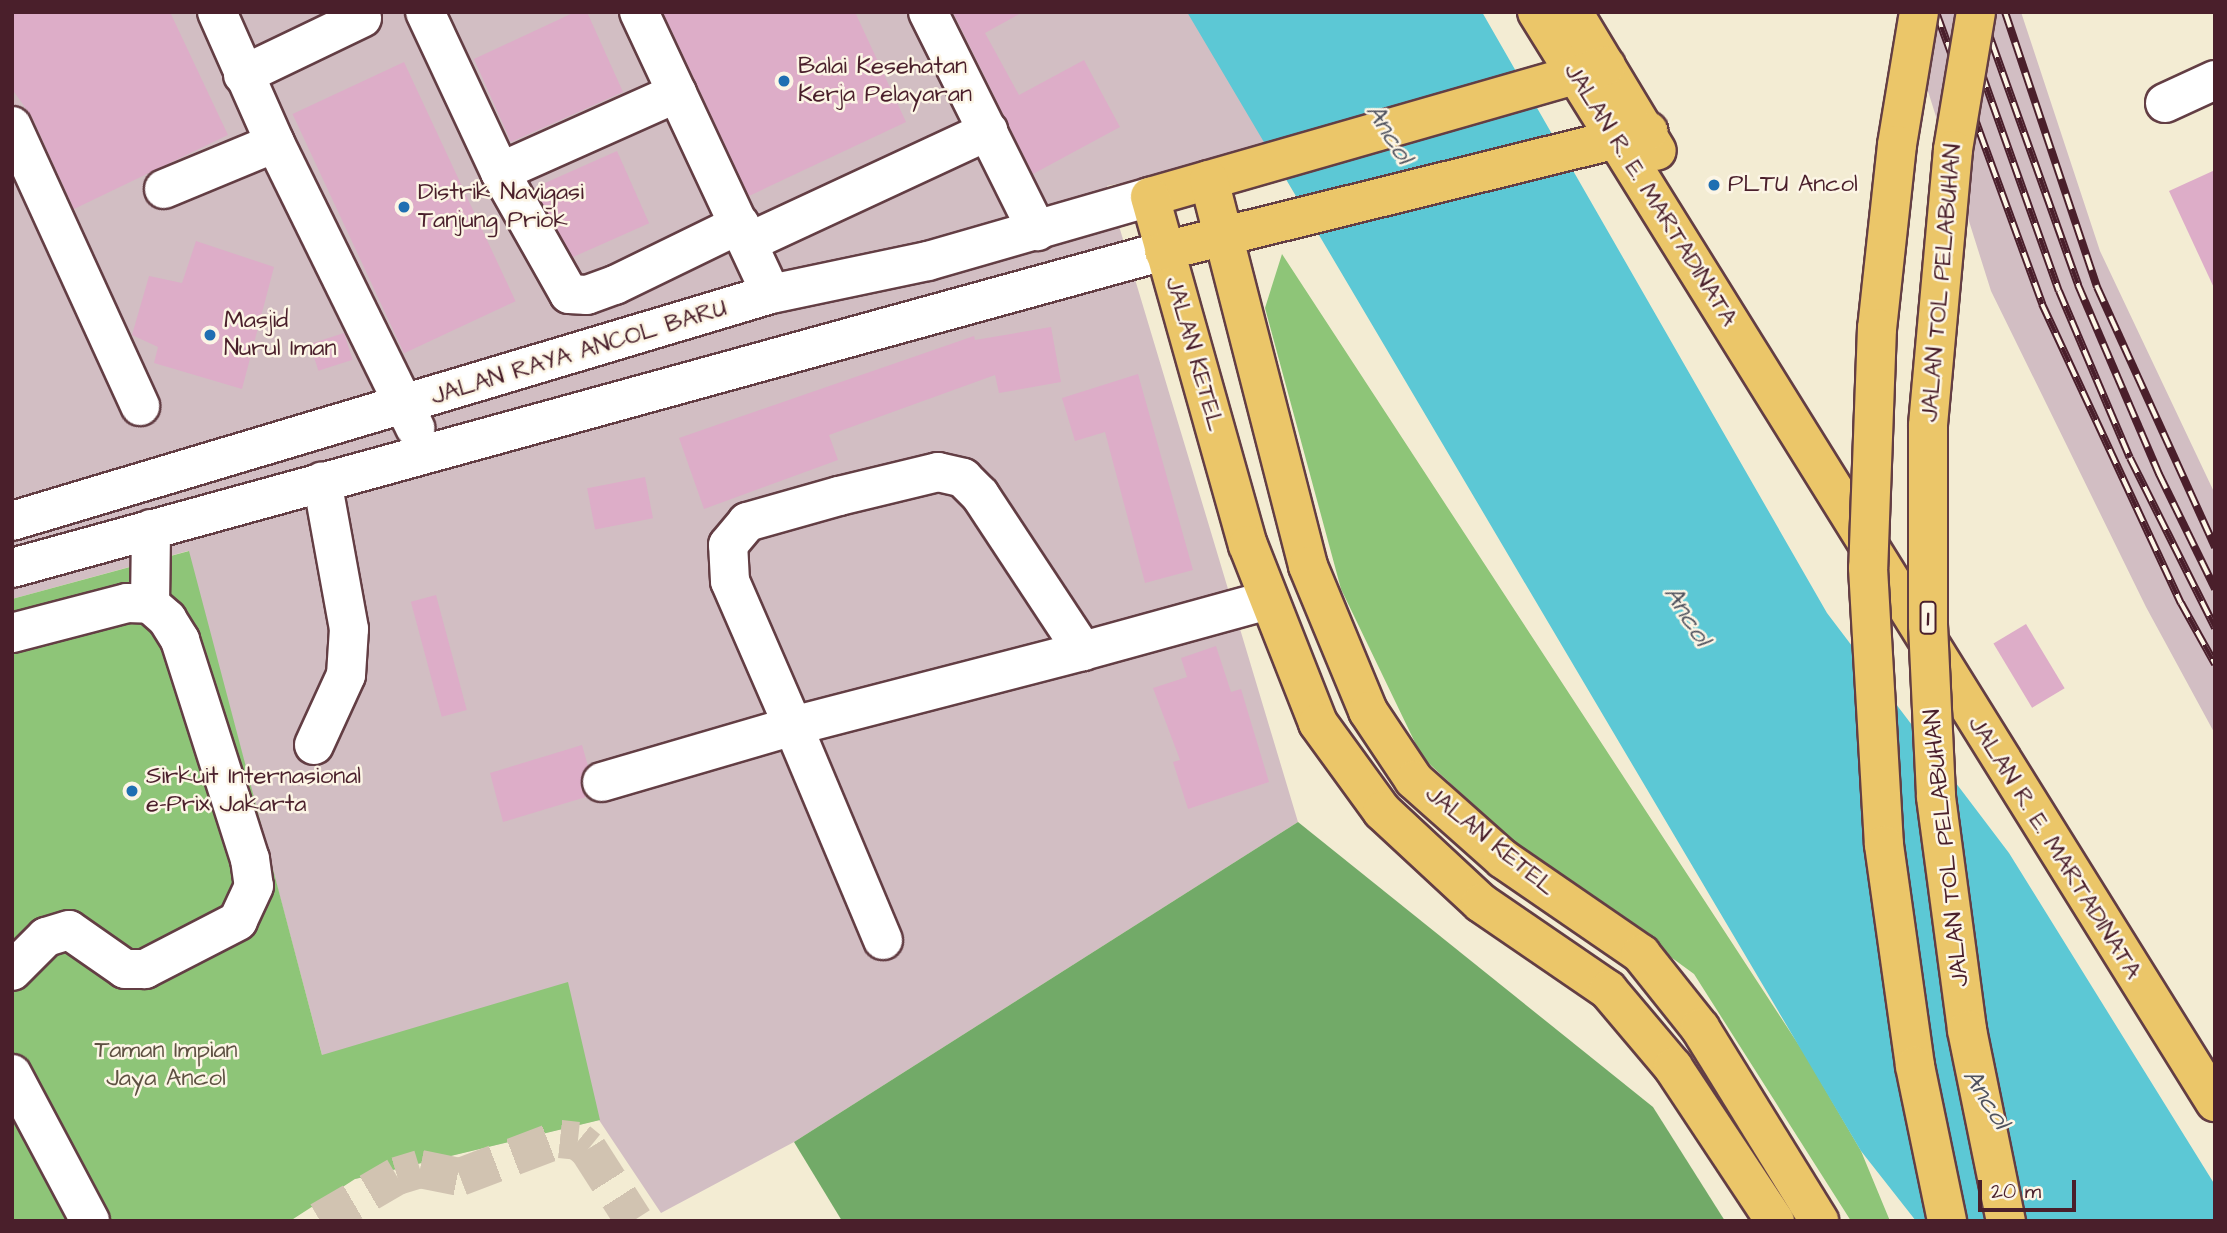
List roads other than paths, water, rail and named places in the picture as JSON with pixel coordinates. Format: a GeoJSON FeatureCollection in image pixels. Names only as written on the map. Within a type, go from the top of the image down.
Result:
{"type":"FeatureCollection","features":[{"type":"Feature","properties":{"kind":"highway","name":"JALAN R. E. MARTADINATA"},"geometry":{"type":"LineString","coordinates":[[1537,12],[1576,75],[1632,134],[1764,378],[2215,1102]]}},
{"type":"Feature","properties":{"kind":"highway","name":"JALAN R. E. MARTADINATA"},"geometry":{"type":"LineString","coordinates":[[1573,12],[1576,75]]}},
{"type":"Feature","properties":{"kind":"highway"},"geometry":{"type":"LineString","coordinates":[[1919,12],[1897,145],[1877,328],[1868,568],[1884,845],[1915,1066],[1947,1221]]}},
{"type":"Feature","properties":{"kind":"highway","name":"JALAN TOL PELABUHAN"},"geometry":{"type":"LineString","coordinates":[[1976,12],[1953,150],[1928,426],[1928,625],[1937,797],[1967,1030],[2006,1221]]}},
{"type":"Feature","properties":{"kind":"highway"},"geometry":{"type":"LineString","coordinates":[[1150,197],[1576,75]]}},
{"type":"Feature","properties":{"kind":"highway","name":"JALAN KETEL"},"geometry":{"type":"LineString","coordinates":[[1164,251],[1632,134]]}},
{"type":"Feature","properties":{"kind":"highway","name":"JALAN KETEL"},"geometry":{"type":"LineString","coordinates":[[1209,180],[1308,566],[1368,711],[1414,780],[1503,859],[1641,954],[1700,1028],[1819,1221]]}},
{"type":"Feature","properties":{"kind":"highway","name":"JALAN KETEL"},"geometry":{"type":"LineString","coordinates":[[1150,197],[1268,600],[1287,654],[1318,723],[1382,811],[1481,903],[1608,990],[1673,1067],[1775,1221]]}},
{"type":"Feature","properties":{"kind":"highway"},"geometry":{"type":"LineString","coordinates":[[1287,654],[1335,632]]}},
{"type":"Feature","properties":{"kind":"lane"},"geometry":{"type":"LineString","coordinates":[[217,12],[275,143],[427,452]]}},
{"type":"Feature","properties":{"kind":"lane"},"geometry":{"type":"LineString","coordinates":[[425,12],[500,172],[565,288],[574,296],[587,295],[745,233],[988,131]]}},
{"type":"Feature","properties":{"kind":"lane"},"geometry":{"type":"LineString","coordinates":[[639,12],[745,233],[771,294]]}},
{"type":"Feature","properties":{"kind":"lane"},"geometry":{"type":"LineString","coordinates":[[928,12],[1037,231]]}},
{"type":"Feature","properties":{"kind":"lane"},"geometry":{"type":"LineString","coordinates":[[243,75],[362,18]]}},
{"type":"Feature","properties":{"kind":"lane"},"geometry":{"type":"LineString","coordinates":[[2165,103],[2215,80]]}},
{"type":"Feature","properties":{"kind":"lane"},"geometry":{"type":"LineString","coordinates":[[500,172],[677,93]]}},
{"type":"Feature","properties":{"kind":"lane"},"geometry":{"type":"LineString","coordinates":[[12,126],[139,407]]}},
{"type":"Feature","properties":{"kind":"lane"},"geometry":{"type":"LineString","coordinates":[[164,189],[275,143]]}},
{"type":"Feature","properties":{"kind":"lane","name":"JALAN RAYA ANCOL BARU"},"geometry":{"type":"LineString","coordinates":[[12,521],[404,407],[771,294],[1037,231],[1150,197]]}},
{"type":"Feature","properties":{"kind":"lane"},"geometry":{"type":"LineString","coordinates":[[12,568],[1164,251]]}},
{"type":"Feature","properties":{"kind":"lane"},"geometry":{"type":"LineString","coordinates":[[816,285],[839,342]]}},
{"type":"Feature","properties":{"kind":"lane"},"geometry":{"type":"LineString","coordinates":[[883,940],[730,581],[728,545],[747,522],[938,472],[963,478],[980,495],[1083,651]]}},
{"type":"Feature","properties":{"kind":"lane"},"geometry":{"type":"LineString","coordinates":[[314,745],[346,675],[349,629],[322,481]]}},
{"type":"Feature","properties":{"kind":"lane"},"geometry":{"type":"LineString","coordinates":[[150,604],[151,529]]}},
{"type":"Feature","properties":{"kind":"lane"},"geometry":{"type":"LineString","coordinates":[[602,782],[793,726],[1268,600]]}},
{"type":"Feature","properties":{"kind":"lane"},"geometry":{"type":"LineString","coordinates":[[12,632],[127,603],[150,604],[167,619],[184,653],[250,859],[254,886],[248,906],[239,921],[145,969],[125,969],[69,930],[46,937],[12,971]]}},
{"type":"Feature","properties":{"kind":"lane"},"geometry":{"type":"LineString","coordinates":[[12,1074],[90,1221]]}},
{"type":"Feature","properties":{"kind":"water","name":"Ancol"},"geometry":{"type":"Polygon","coordinates":[[[1187,12],[1482,12],[1827,613],[2009,853],[2215,1185],[2215,1221],[1916,1221],[1861,1151],[1187,12]]]}},
{"type":"Feature","properties":{"kind":"tunnel"},"geometry":{"type":"LineString","coordinates":[[320,1221],[397,1176],[420,1169],[460,1177],[560,1139],[578,1141],[588,1149],[634,1221]]}},
{"type":"Feature","properties":{"kind":"railway"},"geometry":{"type":"LineString","coordinates":[[1936,12],[2042,304],[2181,603],[2215,664]]}},
{"type":"Feature","properties":{"kind":"railway"},"geometry":{"type":"LineString","coordinates":[[1960,12],[2059,291],[2130,458],[2215,628]]}},
{"type":"Feature","properties":{"kind":"railway"},"geometry":{"type":"LineString","coordinates":[[1981,12],[2078,285],[2159,474],[2215,589]]}},
{"type":"Feature","properties":{"kind":"railway"},"geometry":{"type":"LineString","coordinates":[[2005,12],[2097,287],[2215,547]]}},
{"type":"Feature","properties":{"kind":"place","name":"Balai Kesehatan Kerja Pelayaran"},"geometry":{"type":"Point","coordinates":[784,81]}},
{"type":"Feature","properties":{"kind":"place","name":"PLTU Ancol"},"geometry":{"type":"Point","coordinates":[1714,185]}},
{"type":"Feature","properties":{"kind":"place","name":"Distrik Navigasi Tanjung Priok"},"geometry":{"type":"Point","coordinates":[404,207]}},
{"type":"Feature","properties":{"kind":"place","name":"Masjid Nurul Iman"},"geometry":{"type":"Point","coordinates":[210,335]}},
{"type":"Feature","properties":{"kind":"place","name":"Sirkuit Internasional e-Prix Jakarta"},"geometry":{"type":"Point","coordinates":[132,791]}},
{"type":"Feature","properties":{"kind":"park label","name":"Taman Impian Jaya Ancol"},"geometry":{"type":"Point","coordinates":[166,1065]}}]}
